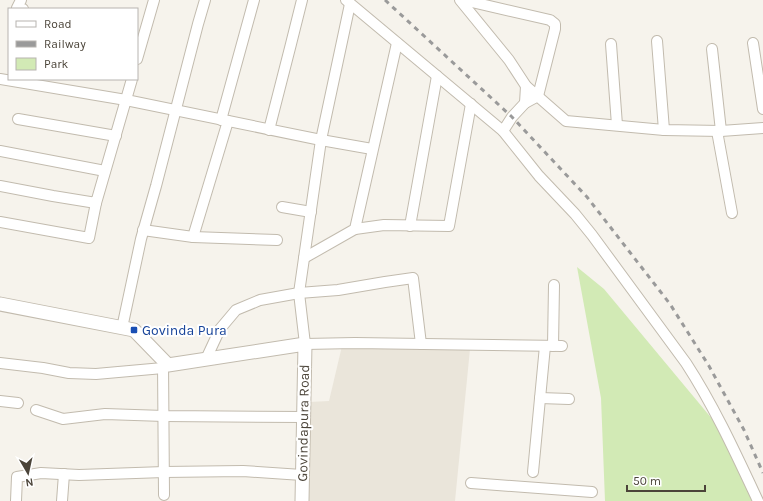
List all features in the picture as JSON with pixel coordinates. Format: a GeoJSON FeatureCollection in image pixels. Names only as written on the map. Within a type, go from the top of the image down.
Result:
{"type":"FeatureCollection","features":[{"type":"Feature","properties":{"kind":"street"},"geometry":{"type":"LineString","coordinates":[[138,52],[141,32],[154,0]]}},
{"type":"Feature","properties":{"kind":"street"},"geometry":{"type":"LineString","coordinates":[[122,328],[143,230],[205,0]]}},
{"type":"Feature","properties":{"kind":"street"},"geometry":{"type":"LineString","coordinates":[[193,237],[254,0]]}},
{"type":"Feature","properties":{"kind":"street"},"geometry":{"type":"LineString","coordinates":[[269,130],[302,0]]}},
{"type":"Feature","properties":{"kind":"street"},"geometry":{"type":"LineString","coordinates":[[460,0],[509,60],[526,86],[566,122],[664,130],[719,131],[763,128]]}},
{"type":"Feature","properties":{"kind":"street"},"geometry":{"type":"LineString","coordinates":[[463,0],[550,20],[556,24],[538,96],[524,103],[503,131]]}},
{"type":"Feature","properties":{"kind":"street"},"geometry":{"type":"LineString","coordinates":[[305,344],[299,293],[321,140],[348,2],[503,131],[539,176],[592,235],[696,378],[736,452],[758,501]]}},
{"type":"Feature","properties":{"kind":"street"},"geometry":{"type":"LineString","coordinates":[[657,41],[664,130]]}},
{"type":"Feature","properties":{"kind":"street"},"geometry":{"type":"LineString","coordinates":[[355,229],[397,43]]}},
{"type":"Feature","properties":{"kind":"street"},"geometry":{"type":"LineString","coordinates":[[753,43],[763,109]]}},
{"type":"Feature","properties":{"kind":"street"},"geometry":{"type":"LineString","coordinates":[[611,44],[617,125]]}},
{"type":"Feature","properties":{"kind":"street"},"geometry":{"type":"LineString","coordinates":[[712,49],[719,131],[732,213]]}},
{"type":"Feature","properties":{"kind":"street"},"geometry":{"type":"LineString","coordinates":[[410,226],[437,76]]}},
{"type":"Feature","properties":{"kind":"street"},"geometry":{"type":"LineString","coordinates":[[0,79],[126,100],[269,130],[372,149]]}},
{"type":"Feature","properties":{"kind":"street"},"geometry":{"type":"LineString","coordinates":[[0,222],[89,238],[96,203],[132,80]]}},
{"type":"Feature","properties":{"kind":"street"},"geometry":{"type":"LineString","coordinates":[[524,103],[526,86]]}},
{"type":"Feature","properties":{"kind":"street"},"geometry":{"type":"LineString","coordinates":[[304,258],[355,229],[384,225],[449,226],[471,104]]}},
{"type":"Feature","properties":{"kind":"street"},"geometry":{"type":"LineString","coordinates":[[18,119],[116,136]]}},
{"type":"Feature","properties":{"kind":"street"},"geometry":{"type":"LineString","coordinates":[[0,151],[105,171]]}},
{"type":"Feature","properties":{"kind":"street"},"geometry":{"type":"LineString","coordinates":[[0,186],[96,203]]}},
{"type":"Feature","properties":{"kind":"street"},"geometry":{"type":"LineString","coordinates":[[282,207],[311,212]]}},
{"type":"Feature","properties":{"kind":"street"},"geometry":{"type":"LineString","coordinates":[[143,230],[193,237],[277,240]]}},
{"type":"Feature","properties":{"kind":"street"},"geometry":{"type":"LineString","coordinates":[[206,359],[220,328],[236,310],[260,300],[299,293],[338,290],[414,278],[421,344]]}},
{"type":"Feature","properties":{"kind":"street"},"geometry":{"type":"LineString","coordinates":[[533,472],[540,398],[553,346],[554,285]]}},
{"type":"Feature","properties":{"kind":"street"},"geometry":{"type":"LineString","coordinates":[[0,304],[134,330],[163,364],[164,495]]}},
{"type":"Feature","properties":{"kind":"street"},"geometry":{"type":"LineString","coordinates":[[0,363],[43,368],[69,373],[89,374],[163,364],[168,365],[305,344],[355,343],[553,346]]}},
{"type":"Feature","properties":{"kind":"street","name":"Govindapura Road"},"geometry":{"type":"LineString","coordinates":[[302,501],[305,344]]}},
{"type":"Feature","properties":{"kind":"street"},"geometry":{"type":"LineString","coordinates":[[540,398],[569,398]]}},
{"type":"Feature","properties":{"kind":"street"},"geometry":{"type":"LineString","coordinates":[[0,401],[18,403]]}},
{"type":"Feature","properties":{"kind":"street"},"geometry":{"type":"LineString","coordinates":[[36,410],[64,419],[105,414],[304,417]]}},
{"type":"Feature","properties":{"kind":"street"},"geometry":{"type":"LineString","coordinates":[[16,501],[17,478],[41,473],[243,472],[302,475]]}},
{"type":"Feature","properties":{"kind":"street"},"geometry":{"type":"LineString","coordinates":[[62,501],[64,474]]}},
{"type":"Feature","properties":{"kind":"street"},"geometry":{"type":"LineString","coordinates":[[470,483],[592,492]]}},
{"type":"Feature","properties":{"kind":"shaded area"},"geometry":{"type":"Polygon","coordinates":[[[342,346],[470,349],[455,501],[308,501],[309,402],[329,401],[342,346]]]}},
{"type":"Feature","properties":{"kind":"green space"},"geometry":{"type":"Polygon","coordinates":[[[577,267],[604,289],[713,420],[753,501],[605,501],[601,398],[577,267]]]}},
{"type":"Feature","properties":{"kind":"railway"},"geometry":{"type":"LineString","coordinates":[[385,0],[512,117],[587,197],[670,304],[709,366],[744,430],[763,473]]}},
{"type":"Feature","properties":{"kind":"place","name":"Govinda Pura"},"geometry":{"type":"Point","coordinates":[134,330]}}]}
